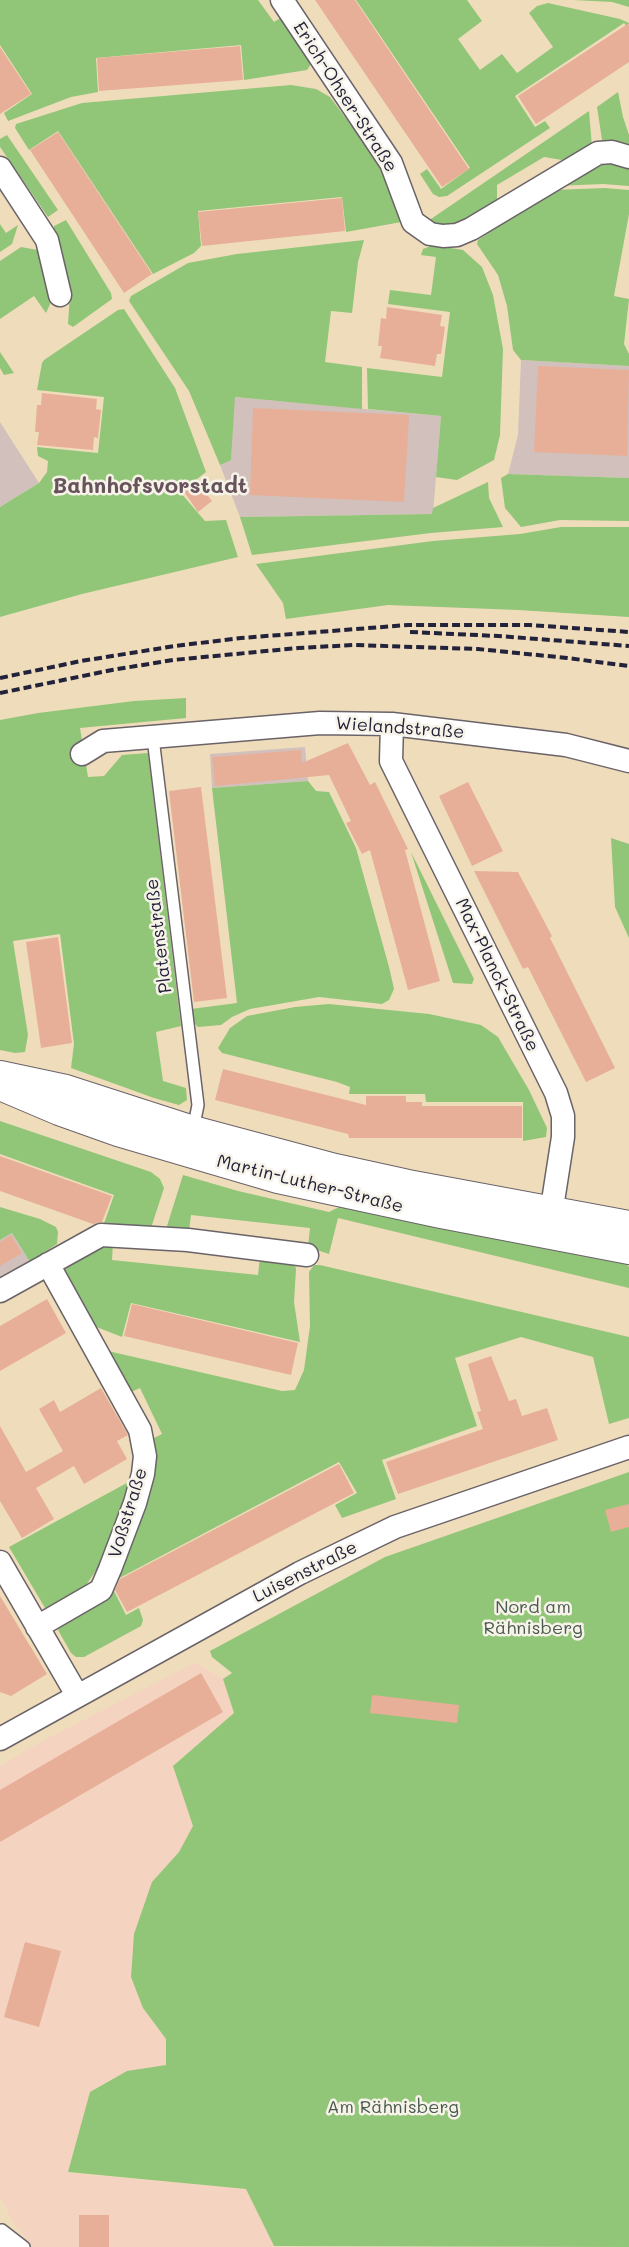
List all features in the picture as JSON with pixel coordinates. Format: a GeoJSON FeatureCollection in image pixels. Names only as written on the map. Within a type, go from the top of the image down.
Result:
{"type":"FeatureCollection","features":[{"type":"Feature","properties":{"kind":"main road","name":"Martin-Luther-Straße"},"geometry":{"type":"LineString","coordinates":[[0,1075],[29,1079],[193,1130],[335,1168],[408,1184],[550,1223],[629,1250]]}},
{"type":"Feature","properties":{"kind":"main road","name":"Martin-Luther-Straße"},"geometry":{"type":"LineString","coordinates":[[0,1086],[59,1111],[118,1132],[270,1176],[441,1214],[550,1223],[629,1225]]}},
{"type":"Feature","properties":{"kind":"main road"},"geometry":{"type":"LineString","coordinates":[[0,2240],[3,2247]]}},
{"type":"Feature","properties":{"kind":"street","name":"Erich-Ohser-Straße"},"geometry":{"type":"LineString","coordinates":[[282,0],[391,162],[413,222],[430,234],[457,235],[471,229],[598,153],[612,152],[629,157]]}},
{"type":"Feature","properties":{"kind":"street"},"geometry":{"type":"LineString","coordinates":[[0,168],[47,240],[60,295]]}},
{"type":"Feature","properties":{"kind":"street","name":"Wielandstraße"},"geometry":{"type":"LineString","coordinates":[[82,754],[103,741],[320,723],[392,724],[566,745],[629,761]]}},
{"type":"Feature","properties":{"kind":"street","name":"Max-Planck-Straße"},"geometry":{"type":"LineString","coordinates":[[392,724],[391,761],[558,1100],[563,1116],[563,1137],[550,1223]]}},
{"type":"Feature","properties":{"kind":"street"},"geometry":{"type":"LineString","coordinates":[[0,1290],[102,1235],[188,1240],[307,1254]]}},
{"type":"Feature","properties":{"kind":"street","name":"Voßstraße"},"geometry":{"type":"LineString","coordinates":[[37,1627],[101,1590],[135,1503],[143,1474],[145,1456],[140,1430],[48,1264]]}},
{"type":"Feature","properties":{"kind":"street","name":"Luisenstraße"},"geometry":{"type":"LineString","coordinates":[[0,1739],[300,1573],[395,1527],[629,1447]]}},
{"type":"Feature","properties":{"kind":"street"},"geometry":{"type":"LineString","coordinates":[[0,1562],[77,1695]]}},
{"type":"Feature","properties":{"kind":"lane","name":"Platenstraße"},"geometry":{"type":"LineString","coordinates":[[153,738],[198,1105],[193,1130]]}},
{"type":"Feature","properties":{"kind":"lane"},"geometry":{"type":"LineString","coordinates":[[0,2228],[24,2247]]}},
{"type":"Feature","properties":{"kind":"shaded area"},"geometry":{"type":"Polygon","coordinates":[[[521,360],[629,366],[629,478],[508,474],[518,435],[521,360]]]}},
{"type":"Feature","properties":{"kind":"shaded area"},"geometry":{"type":"Polygon","coordinates":[[[234,397],[441,416],[433,514],[240,517],[220,465],[231,459],[234,397]]]}},
{"type":"Feature","properties":{"kind":"shaded area"},"geometry":{"type":"Polygon","coordinates":[[[0,422],[39,483],[0,507],[0,422]]]}},
{"type":"Feature","properties":{"kind":"shaded area"},"geometry":{"type":"Polygon","coordinates":[[[305,747],[308,781],[212,788],[210,754],[305,747]]]}},
{"type":"Feature","properties":{"kind":"shaded area"},"geometry":{"type":"Polygon","coordinates":[[[12,1233],[30,1262],[0,1280],[0,1240],[12,1233]]]}},
{"type":"Feature","properties":{"kind":"shaded area"},"geometry":{"type":"Polygon","coordinates":[[[195,1663],[223,1679],[234,1713],[173,1766],[193,1826],[179,1852],[152,1882],[143,2009],[166,2039],[166,2065],[127,2071],[68,2173],[246,2189],[274,2247],[34,2247],[16,2227],[0,2197],[0,1766],[46,1739],[195,1663]]]}},
{"type":"Feature","properties":{"kind":"green space"},"geometry":{"type":"Polygon","coordinates":[[[0,0],[258,0],[274,22],[282,17],[311,64],[307,70],[244,80],[241,45],[96,58],[98,92],[71,97],[8,121],[4,113],[32,94],[0,45],[0,0]]]}},
{"type":"Feature","properties":{"kind":"green space"},"geometry":{"type":"Polygon","coordinates":[[[356,0],[467,0],[482,21],[458,39],[480,70],[502,54],[517,73],[553,47],[529,13],[537,6],[548,3],[620,19],[629,23],[629,30],[624,23],[515,96],[535,127],[545,121],[550,128],[447,196],[439,197],[433,194],[420,174],[427,169],[441,189],[470,168],[356,0]]]}},
{"type":"Feature","properties":{"kind":"green space"},"geometry":{"type":"Polygon","coordinates":[[[573,0],[629,0],[629,7],[612,2],[573,0]]]}},
{"type":"Feature","properties":{"kind":"green space"},"geometry":{"type":"Polygon","coordinates":[[[291,85],[316,89],[330,97],[394,183],[407,221],[346,232],[342,197],[198,211],[201,246],[194,253],[153,274],[58,131],[29,150],[15,128],[16,124],[82,103],[291,85]]]}},
{"type":"Feature","properties":{"kind":"green space"},"geometry":{"type":"Polygon","coordinates":[[[618,92],[629,135],[629,151],[603,146],[597,107],[618,92]]]}},
{"type":"Feature","properties":{"kind":"green space"},"geometry":{"type":"Polygon","coordinates":[[[589,111],[592,147],[562,160],[544,157],[497,185],[497,202],[462,227],[442,227],[428,221],[589,111]]]}},
{"type":"Feature","properties":{"kind":"green space"},"geometry":{"type":"Polygon","coordinates":[[[7,135],[58,210],[48,217],[0,147],[0,139],[7,135]]]}},
{"type":"Feature","properties":{"kind":"green space"},"geometry":{"type":"Polygon","coordinates":[[[606,158],[629,165],[629,186],[603,184],[555,186],[606,158]]]}},
{"type":"Feature","properties":{"kind":"green space"},"geometry":{"type":"Polygon","coordinates":[[[605,188],[629,190],[629,214],[614,296],[629,299],[624,344],[629,354],[629,366],[521,360],[513,350],[507,306],[498,275],[477,244],[478,240],[553,190],[605,188]]]}},
{"type":"Feature","properties":{"kind":"green space"},"geometry":{"type":"Polygon","coordinates":[[[66,220],[111,293],[112,299],[73,327],[68,324],[70,293],[62,250],[54,230],[54,226],[66,220]]]}},
{"type":"Feature","properties":{"kind":"green space"},"geometry":{"type":"Polygon","coordinates":[[[0,224],[6,233],[18,225],[12,244],[0,252],[0,224]]]}},
{"type":"Feature","properties":{"kind":"green space"},"geometry":{"type":"Polygon","coordinates":[[[364,240],[358,262],[352,313],[331,311],[325,362],[362,367],[362,409],[235,397],[231,460],[220,465],[189,391],[129,301],[131,296],[188,263],[237,254],[364,240]]]}},
{"type":"Feature","properties":{"kind":"green space"},"geometry":{"type":"Polygon","coordinates":[[[433,245],[463,250],[482,267],[493,295],[503,349],[500,435],[494,460],[457,480],[436,477],[441,416],[368,409],[367,368],[442,377],[450,312],[388,304],[390,290],[431,295],[436,257],[421,255],[423,249],[433,245]]]}},
{"type":"Feature","properties":{"kind":"green space"},"geometry":{"type":"Polygon","coordinates":[[[21,247],[43,251],[51,302],[46,313],[34,296],[0,319],[0,261],[21,247]]]}},
{"type":"Feature","properties":{"kind":"green space"},"geometry":{"type":"Polygon","coordinates":[[[124,309],[175,388],[206,472],[180,492],[205,521],[226,520],[238,557],[82,594],[0,617],[0,507],[39,483],[47,472],[48,461],[38,456],[37,447],[98,453],[104,397],[37,390],[42,363],[118,310],[124,309]]]}},
{"type":"Feature","properties":{"kind":"green space"},"geometry":{"type":"Polygon","coordinates":[[[0,352],[14,373],[4,375],[0,368],[0,352]]]}},
{"type":"Feature","properties":{"kind":"green space"},"geometry":{"type":"Polygon","coordinates":[[[508,474],[629,478],[629,521],[560,520],[521,527],[505,508],[501,478],[508,474]]]}},
{"type":"Feature","properties":{"kind":"green space"},"geometry":{"type":"Polygon","coordinates":[[[488,482],[489,498],[503,527],[431,533],[252,555],[240,517],[432,514],[433,508],[488,482]]]}},
{"type":"Feature","properties":{"kind":"green space"},"geometry":{"type":"Polygon","coordinates":[[[561,527],[629,527],[629,617],[388,605],[286,619],[283,603],[256,564],[433,541],[520,534],[561,527]]]}},
{"type":"Feature","properties":{"kind":"green space"},"geometry":{"type":"Polygon","coordinates":[[[186,698],[186,718],[80,728],[88,777],[104,776],[122,755],[148,753],[181,1026],[156,1032],[163,1081],[186,1088],[187,1100],[179,1105],[71,1068],[74,1044],[60,934],[13,941],[28,1035],[25,1052],[15,1053],[0,1050],[0,720],[38,713],[134,701],[186,698]]]}},
{"type":"Feature","properties":{"kind":"green space"},"geometry":{"type":"Polygon","coordinates":[[[308,781],[316,791],[329,792],[356,848],[394,989],[389,1000],[382,1004],[319,997],[250,1009],[232,1017],[221,1025],[198,1027],[195,1024],[191,1009],[237,1003],[212,788],[308,781]]]}},
{"type":"Feature","properties":{"kind":"green space"},"geometry":{"type":"Polygon","coordinates":[[[611,838],[629,844],[629,938],[615,907],[611,838]]]}},
{"type":"Feature","properties":{"kind":"green space"},"geometry":{"type":"Polygon","coordinates":[[[411,852],[474,979],[472,984],[453,983],[411,852]]]}},
{"type":"Feature","properties":{"kind":"green space"},"geometry":{"type":"Polygon","coordinates":[[[329,1004],[429,1014],[481,1025],[498,1037],[529,1090],[547,1128],[546,1137],[523,1141],[523,1102],[426,1102],[425,1094],[349,1094],[350,1087],[337,1082],[222,1053],[218,1048],[230,1028],[247,1016],[295,1007],[329,1004]]]}},
{"type":"Feature","properties":{"kind":"green space"},"geometry":{"type":"Polygon","coordinates":[[[0,1121],[151,1172],[160,1179],[164,1188],[150,1231],[102,1229],[114,1195],[0,1154],[0,1121]]]}},
{"type":"Feature","properties":{"kind":"green space"},"geometry":{"type":"Polygon","coordinates":[[[183,1175],[238,1191],[329,1212],[341,1206],[626,1263],[629,1267],[629,1288],[338,1218],[329,1254],[308,1247],[310,1228],[191,1215],[189,1231],[168,1231],[167,1226],[183,1175]]]}},
{"type":"Feature","properties":{"kind":"green space"},"geometry":{"type":"Polygon","coordinates":[[[0,1207],[40,1219],[56,1227],[58,1232],[57,1244],[30,1262],[12,1233],[0,1240],[0,1207]]]}},
{"type":"Feature","properties":{"kind":"green space"},"geometry":{"type":"Polygon","coordinates":[[[113,1243],[112,1260],[258,1275],[260,1257],[294,1262],[296,1269],[294,1302],[300,1342],[131,1303],[122,1337],[94,1326],[64,1270],[103,1245],[113,1243]]]}},
{"type":"Feature","properties":{"kind":"green space"},"geometry":{"type":"Polygon","coordinates":[[[314,1265],[629,1337],[629,1418],[609,1424],[593,1357],[521,1337],[455,1358],[477,1426],[382,1460],[396,1499],[342,1518],[335,1505],[357,1493],[339,1462],[110,1583],[126,1615],[139,1608],[143,1620],[141,1626],[84,1657],[76,1657],[71,1653],[58,1630],[61,1625],[101,1596],[148,1441],[162,1434],[140,1388],[127,1394],[108,1351],[282,1391],[295,1390],[304,1370],[310,1326],[309,1272],[314,1265]]]}},
{"type":"Feature","properties":{"kind":"green space"},"geometry":{"type":"Polygon","coordinates":[[[629,1472],[629,2247],[274,2246],[246,2189],[68,2172],[90,2092],[127,2071],[166,2065],[166,2039],[143,2008],[131,1977],[134,1934],[152,1882],[179,1852],[193,1826],[173,1766],[234,1713],[223,1679],[232,1673],[212,1657],[210,1651],[385,1557],[629,1472]]]}},
{"type":"Feature","properties":{"kind":"green space"},"geometry":{"type":"Polygon","coordinates":[[[136,1478],[104,1559],[86,1585],[69,1601],[48,1613],[9,1547],[136,1478]]]}},
{"type":"Feature","properties":{"kind":"building"},"geometry":{"type":"Polygon","coordinates":[[[315,0],[355,0],[469,169],[442,187],[315,0]]]}},
{"type":"Feature","properties":{"kind":"building"},"geometry":{"type":"Polygon","coordinates":[[[629,23],[629,62],[536,124],[518,96],[629,23]]]}},
{"type":"Feature","properties":{"kind":"building"},"geometry":{"type":"Polygon","coordinates":[[[240,46],[243,80],[99,91],[97,58],[240,46]]]}},
{"type":"Feature","properties":{"kind":"building"},"geometry":{"type":"Polygon","coordinates":[[[0,47],[31,94],[0,114],[0,47]]]}},
{"type":"Feature","properties":{"kind":"building"},"geometry":{"type":"Polygon","coordinates":[[[58,132],[152,274],[124,293],[30,150],[58,132]]]}},
{"type":"Feature","properties":{"kind":"building"},"geometry":{"type":"Polygon","coordinates":[[[342,198],[345,231],[202,246],[198,212],[342,198]]]}},
{"type":"Feature","properties":{"kind":"building"},"geometry":{"type":"Polygon","coordinates":[[[387,307],[442,315],[440,326],[445,327],[441,354],[437,354],[435,366],[380,358],[382,346],[378,346],[381,318],[386,319],[387,307]]]}},
{"type":"Feature","properties":{"kind":"building"},"geometry":{"type":"Polygon","coordinates":[[[538,366],[629,370],[627,456],[534,452],[538,366]]]}},
{"type":"Feature","properties":{"kind":"building"},"geometry":{"type":"Polygon","coordinates":[[[42,393],[97,399],[96,409],[101,410],[98,438],[94,437],[93,450],[37,445],[39,432],[35,432],[37,405],[41,405],[42,393]]]}},
{"type":"Feature","properties":{"kind":"building"},"geometry":{"type":"Polygon","coordinates":[[[253,408],[409,415],[404,502],[250,495],[253,408]]]}},
{"type":"Feature","properties":{"kind":"building"},"geometry":{"type":"Polygon","coordinates":[[[195,480],[212,501],[198,512],[183,490],[195,480]]]}},
{"type":"Feature","properties":{"kind":"building"},"geometry":{"type":"Polygon","coordinates":[[[348,743],[370,785],[375,782],[408,849],[405,850],[440,981],[408,990],[370,850],[362,854],[346,823],[351,821],[329,775],[215,786],[212,757],[301,750],[302,763],[348,743]]]}},
{"type":"Feature","properties":{"kind":"building"},"geometry":{"type":"Polygon","coordinates":[[[468,782],[503,851],[472,866],[439,796],[468,782]]]}},
{"type":"Feature","properties":{"kind":"building"},"geometry":{"type":"Polygon","coordinates":[[[201,787],[227,998],[194,1002],[169,791],[201,787]]]}},
{"type":"Feature","properties":{"kind":"building"},"geometry":{"type":"Polygon","coordinates":[[[474,871],[518,872],[552,936],[550,938],[615,1068],[586,1082],[528,967],[523,969],[474,871]]]}},
{"type":"Feature","properties":{"kind":"building"},"geometry":{"type":"Polygon","coordinates":[[[58,937],[72,1043],[41,1048],[26,942],[58,937]]]}},
{"type":"Feature","properties":{"kind":"building"},"geometry":{"type":"Polygon","coordinates":[[[223,1069],[366,1105],[366,1096],[406,1096],[406,1102],[422,1102],[422,1106],[522,1106],[522,1138],[349,1138],[348,1134],[215,1100],[223,1069]]]}},
{"type":"Feature","properties":{"kind":"building"},"geometry":{"type":"Polygon","coordinates":[[[0,1156],[112,1196],[102,1222],[93,1224],[0,1191],[0,1156]]]}},
{"type":"Feature","properties":{"kind":"building"},"geometry":{"type":"Polygon","coordinates":[[[11,1235],[22,1253],[0,1266],[0,1242],[11,1235]]]}},
{"type":"Feature","properties":{"kind":"building"},"geometry":{"type":"Polygon","coordinates":[[[47,1299],[66,1333],[0,1371],[0,1326],[47,1299]]]}},
{"type":"Feature","properties":{"kind":"building"},"geometry":{"type":"Polygon","coordinates":[[[132,1304],[298,1343],[291,1375],[124,1336],[132,1304]]]}},
{"type":"Feature","properties":{"kind":"building"},"geometry":{"type":"Polygon","coordinates":[[[491,1356],[509,1401],[516,1399],[522,1416],[547,1408],[558,1440],[398,1494],[386,1462],[483,1429],[477,1412],[481,1411],[468,1364],[491,1356]]]}},
{"type":"Feature","properties":{"kind":"building"},"geometry":{"type":"Polygon","coordinates":[[[101,1388],[128,1435],[117,1441],[127,1459],[84,1484],[74,1466],[36,1488],[54,1519],[22,1538],[0,1501],[0,1426],[26,1472],[63,1451],[39,1409],[54,1400],[60,1412],[101,1388]]]}},
{"type":"Feature","properties":{"kind":"building"},"geometry":{"type":"Polygon","coordinates":[[[339,1464],[354,1493],[127,1612],[115,1590],[120,1579],[339,1464]]]}},
{"type":"Feature","properties":{"kind":"building"},"geometry":{"type":"Polygon","coordinates":[[[629,1504],[629,1527],[611,1532],[605,1510],[629,1504]]]}},
{"type":"Feature","properties":{"kind":"building"},"geometry":{"type":"Polygon","coordinates":[[[0,1596],[47,1674],[11,1696],[0,1692],[0,1596]]]}},
{"type":"Feature","properties":{"kind":"building"},"geometry":{"type":"Polygon","coordinates":[[[201,1673],[223,1712],[0,1842],[0,1790],[201,1673]]]}},
{"type":"Feature","properties":{"kind":"building"},"geometry":{"type":"Polygon","coordinates":[[[372,1695],[459,1705],[457,1723],[370,1713],[372,1695]]]}},
{"type":"Feature","properties":{"kind":"building"},"geometry":{"type":"Polygon","coordinates":[[[25,1942],[61,1951],[39,2027],[4,2017],[25,1942]]]}},
{"type":"Feature","properties":{"kind":"building"},"geometry":{"type":"Polygon","coordinates":[[[79,2215],[109,2215],[109,2247],[79,2247],[79,2215]]]}},
{"type":"Feature","properties":{"kind":"railway"},"geometry":{"type":"LineString","coordinates":[[0,678],[81,661],[175,646],[241,638],[408,625],[530,625],[629,632]]}},
{"type":"Feature","properties":{"kind":"railway"},"geometry":{"type":"LineString","coordinates":[[410,632],[498,636],[629,646]]}},
{"type":"Feature","properties":{"kind":"railway"},"geometry":{"type":"LineString","coordinates":[[0,693],[112,670],[173,660],[298,648],[353,645],[478,649],[629,666]]}},
{"type":"Feature","properties":{"kind":"district","name":"Bahnhofsvorstadt"},"geometry":{"type":"Point","coordinates":[150,486]}},
{"type":"Feature","properties":{"kind":"park label","name":"Nord am Rähnisberg"},"geometry":{"type":"Point","coordinates":[533,1617]}},
{"type":"Feature","properties":{"kind":"park label","name":"Am Rähnisberg"},"geometry":{"type":"Point","coordinates":[393,2107]}}]}
